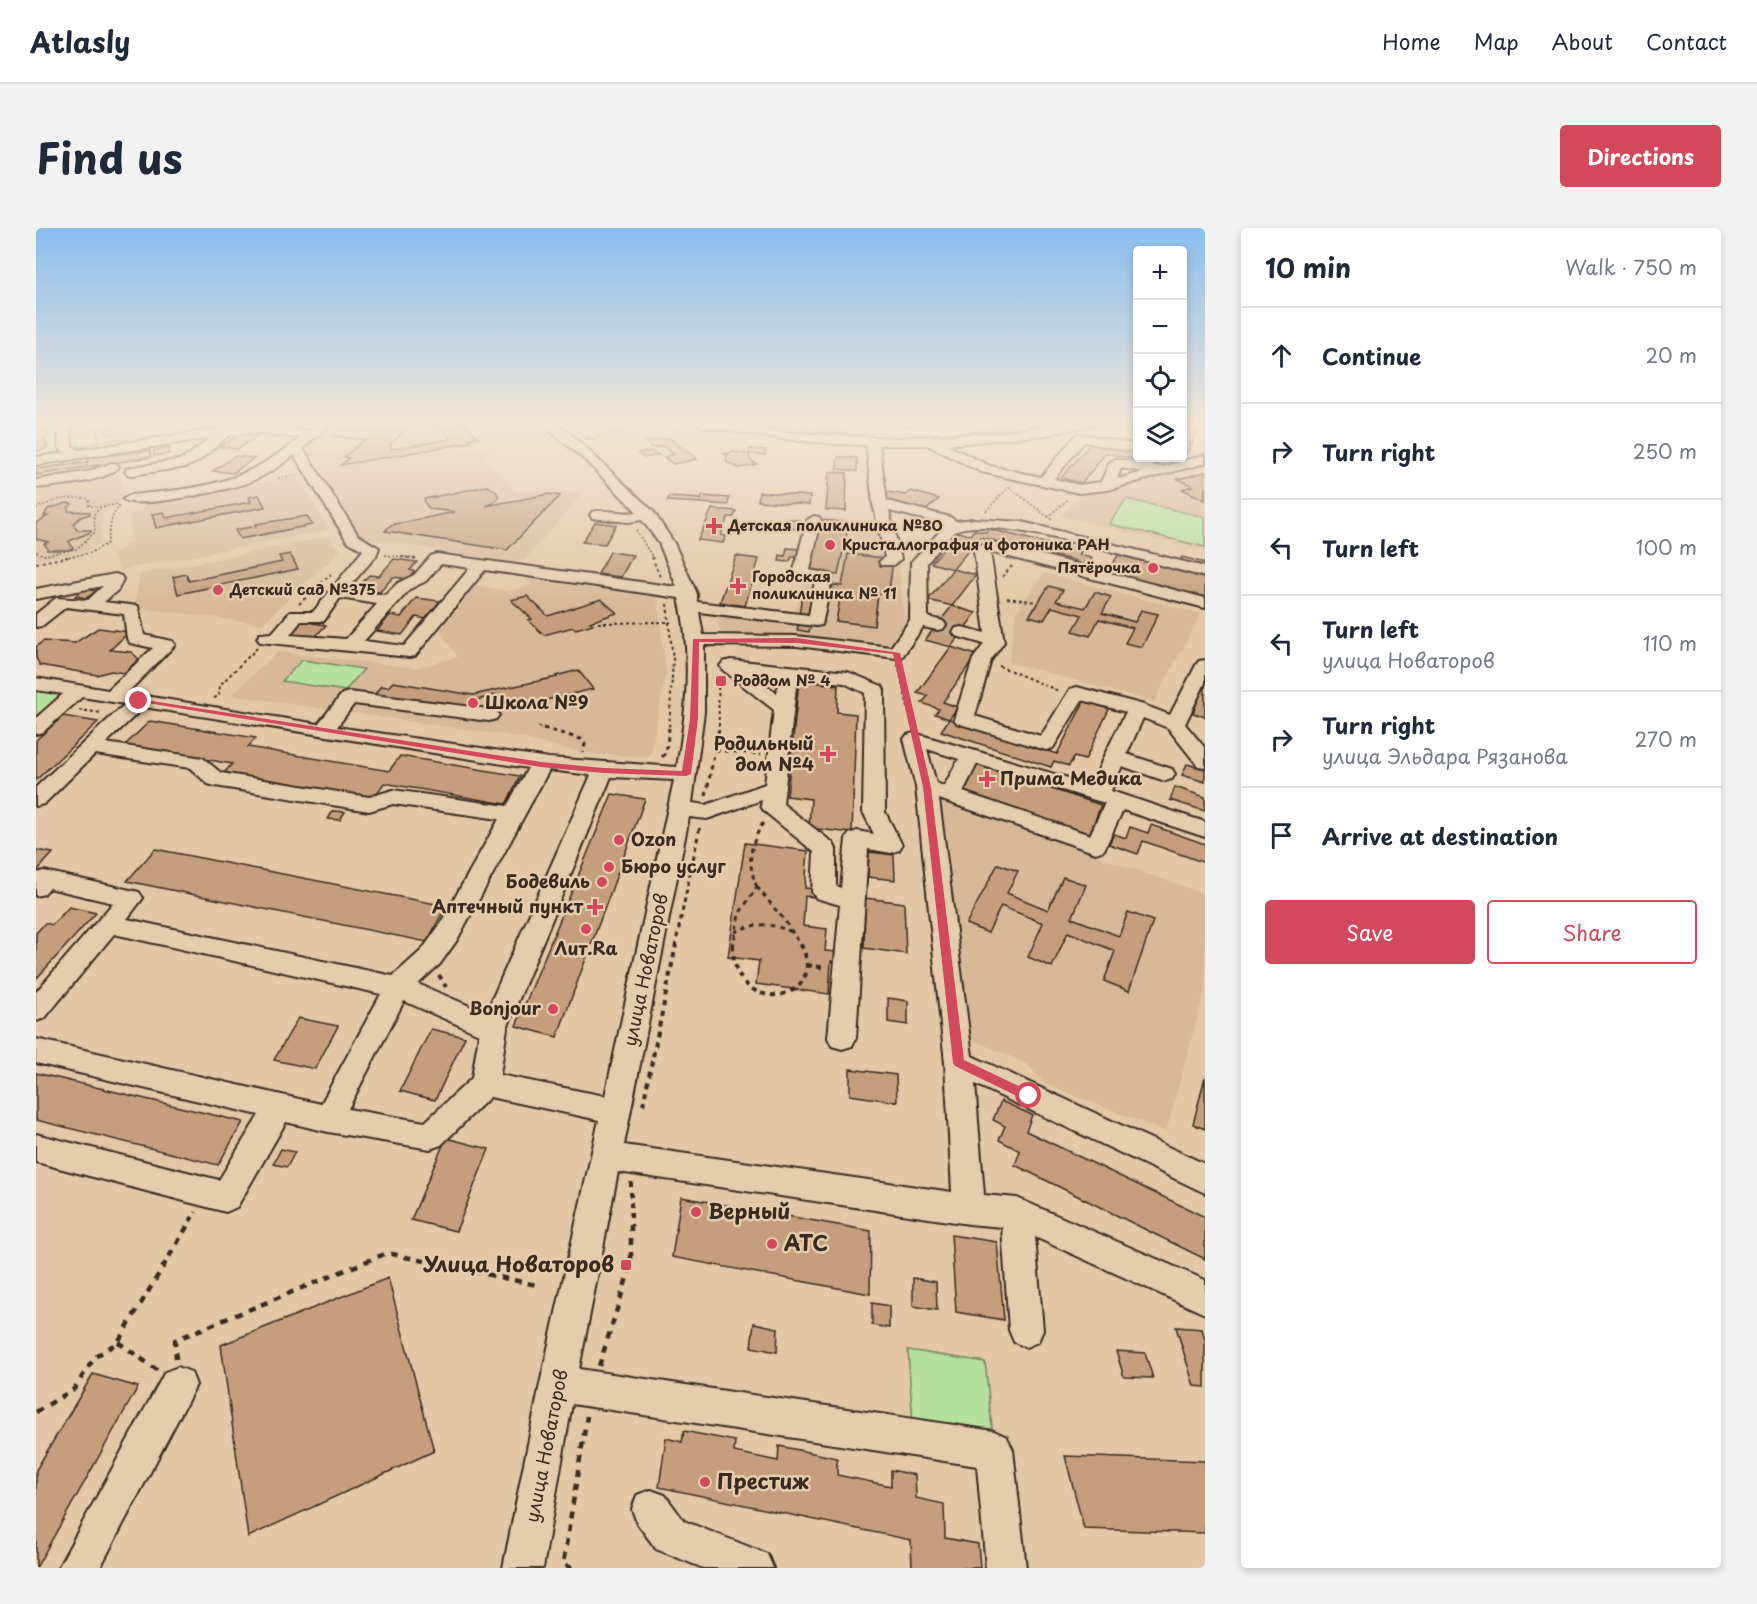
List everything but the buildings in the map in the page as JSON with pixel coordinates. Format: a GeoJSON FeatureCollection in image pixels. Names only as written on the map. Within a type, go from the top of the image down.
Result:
{"type":"FeatureCollection","features":[{"type":"Feature","properties":{"kind":"street"},"geometry":{"type":"LineString","coordinates":[[126,501],[198,492],[231,485]]}},
{"type":"Feature","properties":{"kind":"street"},"geometry":{"type":"LineString","coordinates":[[319,485],[352,538],[371,548],[370,553],[318,617],[296,616],[271,638],[409,652],[481,565]]}},
{"type":"Feature","properties":{"kind":"street","name":"улица Новаторов"},"geometry":{"type":"LineString","coordinates":[[523,1568],[558,1384],[680,808],[694,719],[696,651],[690,600],[674,556],[648,514],[621,485]]}},
{"type":"Feature","properties":{"kind":"street"},"geometry":{"type":"LineString","coordinates":[[877,485],[892,559],[887,562]]}},
{"type":"Feature","properties":{"kind":"street"},"geometry":{"type":"LineString","coordinates":[[1060,485],[1079,489],[1112,485]]}},
{"type":"Feature","properties":{"kind":"street"},"geometry":{"type":"LineString","coordinates":[[880,504],[935,517],[953,526],[974,523],[1022,526],[1205,572]]}},
{"type":"Feature","properties":{"kind":"street"},"geometry":{"type":"LineString","coordinates":[[597,515],[628,518],[648,514]]}},
{"type":"Feature","properties":{"kind":"street"},"geometry":{"type":"LineString","coordinates":[[351,645],[389,601],[404,586],[420,578],[437,559],[816,621],[824,577],[801,574],[814,520]]}},
{"type":"Feature","properties":{"kind":"street"},"geometry":{"type":"LineString","coordinates":[[696,651],[797,641],[896,653],[919,620],[919,562],[953,526]]}},
{"type":"Feature","properties":{"kind":"street"},"geometry":{"type":"LineString","coordinates":[[1205,603],[991,546],[983,548],[987,596],[995,642],[982,659],[964,719],[1046,744],[1077,693],[1137,709],[1175,724],[1205,761]]}},
{"type":"Feature","properties":{"kind":"street"},"geometry":{"type":"LineString","coordinates":[[1100,575],[1114,549]]}},
{"type":"Feature","properties":{"kind":"street"},"geometry":{"type":"LineString","coordinates":[[36,594],[87,584],[102,595]]}},
{"type":"Feature","properties":{"kind":"street"},"geometry":{"type":"LineString","coordinates":[[336,592],[389,601]]}},
{"type":"Feature","properties":{"kind":"street"},"geometry":{"type":"LineString","coordinates":[[36,622],[62,602],[132,610],[136,639],[166,645],[113,696]]}},
{"type":"Feature","properties":{"kind":"street"},"geometry":{"type":"LineString","coordinates":[[919,620],[937,625]]}},
{"type":"Feature","properties":{"kind":"street"},"geometry":{"type":"LineString","coordinates":[[962,632],[995,642]]}},
{"type":"Feature","properties":{"kind":"street"},"geometry":{"type":"LineString","coordinates":[[696,651],[731,666],[784,708]]}},
{"type":"Feature","properties":{"kind":"street"},"geometry":{"type":"LineString","coordinates":[[1175,724],[1205,665]]}},
{"type":"Feature","properties":{"kind":"street"},"geometry":{"type":"LineString","coordinates":[[731,666],[848,678],[875,690],[874,812],[891,845],[857,839],[842,1038]]}},
{"type":"Feature","properties":{"kind":"street"},"geometry":{"type":"LineString","coordinates":[[774,797],[788,676]]}},
{"type":"Feature","properties":{"kind":"street"},"geometry":{"type":"LineString","coordinates":[[36,684],[540,764],[603,771],[686,774]]}},
{"type":"Feature","properties":{"kind":"street"},"geometry":{"type":"LineString","coordinates":[[36,728],[78,691]]}},
{"type":"Feature","properties":{"kind":"street"},"geometry":{"type":"LineString","coordinates":[[323,731],[349,698],[489,716]]}},
{"type":"Feature","properties":{"kind":"street"},"geometry":{"type":"LineString","coordinates":[[36,799],[139,701]]}},
{"type":"Feature","properties":{"kind":"street"},"geometry":{"type":"LineString","coordinates":[[938,791],[1096,845],[1108,797],[1114,756],[1137,709]]}},
{"type":"Feature","properties":{"kind":"street"},"geometry":{"type":"LineString","coordinates":[[915,739],[1108,797],[1205,830]]}},
{"type":"Feature","properties":{"kind":"street"},"geometry":{"type":"LineString","coordinates":[[915,739],[938,791],[969,1209]]}},
{"type":"Feature","properties":{"kind":"street"},"geometry":{"type":"LineString","coordinates":[[90,747],[196,763],[215,779],[369,804],[393,797],[513,814]]}},
{"type":"Feature","properties":{"kind":"street"},"geometry":{"type":"LineString","coordinates":[[938,791],[971,756]]}},
{"type":"Feature","properties":{"kind":"street"},"geometry":{"type":"LineString","coordinates":[[1114,756],[1166,774]]}},
{"type":"Feature","properties":{"kind":"street"},"geometry":{"type":"LineString","coordinates":[[328,1119],[399,987],[430,957],[448,933],[540,764]]}},
{"type":"Feature","properties":{"kind":"street"},"geometry":{"type":"LineString","coordinates":[[36,1052],[328,1119],[430,1136],[484,1084],[493,1028],[603,771]]}},
{"type":"Feature","properties":{"kind":"street"},"geometry":{"type":"LineString","coordinates":[[774,797],[825,849],[824,892],[852,899]]}},
{"type":"Feature","properties":{"kind":"street"},"geometry":{"type":"LineString","coordinates":[[680,808],[707,812],[774,797]]}},
{"type":"Feature","properties":{"kind":"street"},"geometry":{"type":"LineString","coordinates":[[36,888],[44,879],[131,898],[36,1010]]}},
{"type":"Feature","properties":{"kind":"street"},"geometry":{"type":"LineString","coordinates":[[108,924],[399,987],[493,1028]]}},
{"type":"Feature","properties":{"kind":"street"},"geometry":{"type":"LineString","coordinates":[[959,1063],[1205,1179]]}},
{"type":"Feature","properties":{"kind":"street"},"geometry":{"type":"LineString","coordinates":[[484,1084],[616,1110]]}},
{"type":"Feature","properties":{"kind":"street"},"geometry":{"type":"LineString","coordinates":[[36,1148],[226,1197],[279,1108]]}},
{"type":"Feature","properties":{"kind":"street"},"geometry":{"type":"LineString","coordinates":[[606,1156],[969,1209],[1017,1213],[1205,1297]]}},
{"type":"Feature","properties":{"kind":"street"},"geometry":{"type":"LineString","coordinates":[[1017,1213],[1026,1330]]}},
{"type":"Feature","properties":{"kind":"street"},"geometry":{"type":"LineString","coordinates":[[558,1384],[994,1450],[1006,1568]]}},
{"type":"Feature","properties":{"kind":"street"},"geometry":{"type":"LineString","coordinates":[[78,1568],[178,1385]]}},
{"type":"Feature","properties":{"kind":"street"},"geometry":{"type":"LineString","coordinates":[[651,1509],[670,1535],[753,1568]]}},
{"type":"Feature","properties":{"kind":"path"},"geometry":{"type":"LineString","coordinates":[[1007,485],[1055,522]]}},
{"type":"Feature","properties":{"kind":"path"},"geometry":{"type":"LineString","coordinates":[[974,523],[1010,487]]}},
{"type":"Feature","properties":{"kind":"path"},"geometry":{"type":"LineString","coordinates":[[1048,517],[1079,489]]}},
{"type":"Feature","properties":{"kind":"path"},"geometry":{"type":"LineString","coordinates":[[36,509],[48,502],[80,497],[89,499],[89,506],[101,507],[94,514],[95,532],[76,549],[45,555],[36,552]]}},
{"type":"Feature","properties":{"kind":"path"},"geometry":{"type":"LineString","coordinates":[[36,563],[90,553],[107,544],[112,518],[126,501]]}},
{"type":"Feature","properties":{"kind":"path"},"geometry":{"type":"LineString","coordinates":[[987,596],[1013,565],[1049,561]]}},
{"type":"Feature","properties":{"kind":"path"},"geometry":{"type":"LineString","coordinates":[[987,596],[1036,602]]}},
{"type":"Feature","properties":{"kind":"path"},"geometry":{"type":"LineString","coordinates":[[598,623],[671,622]]}},
{"type":"Feature","properties":{"kind":"path"},"geometry":{"type":"LineString","coordinates":[[896,653],[915,739]]}},
{"type":"Feature","properties":{"kind":"path"},"geometry":{"type":"LineString","coordinates":[[982,659],[1075,697]]}},
{"type":"Feature","properties":{"kind":"path"},"geometry":{"type":"LineString","coordinates":[[658,773],[657,761],[666,753],[675,666]]}},
{"type":"Feature","properties":{"kind":"path"},"geometry":{"type":"LineString","coordinates":[[538,727],[581,739],[585,744],[578,768]]}},
{"type":"Feature","properties":{"kind":"path"},"geometry":{"type":"LineString","coordinates":[[715,750],[778,756]]}},
{"type":"Feature","properties":{"kind":"path"},"geometry":{"type":"LineString","coordinates":[[757,887],[742,908],[735,932],[734,957],[739,977],[761,995],[776,998],[791,994],[801,984],[807,971],[807,958],[785,920],[757,887],[748,854],[750,843],[774,797]]}},
{"type":"Feature","properties":{"kind":"path"},"geometry":{"type":"LineString","coordinates":[[735,932],[761,922],[792,932]]}},
{"type":"Feature","properties":{"kind":"path"},"geometry":{"type":"LineString","coordinates":[[36,1412],[74,1389],[95,1357],[118,1342],[208,1193]]}},
{"type":"Feature","properties":{"kind":"path"},"geometry":{"type":"LineString","coordinates":[[178,1385],[175,1340],[387,1253],[542,1286]]}},
{"type":"Feature","properties":{"kind":"path"},"geometry":{"type":"LineString","coordinates":[[118,1342],[178,1385]]}},
{"type":"Feature","properties":{"kind":"path"},"geometry":{"type":"LineString","coordinates":[[563,1564],[572,1568]]}},
{"type":"Feature","properties":{"kind":"shaded area"},"geometry":{"type":"Polygon","coordinates":[[[122,485],[125,500],[103,512],[100,544],[86,551],[36,560],[36,486],[122,485]]]}},
{"type":"Feature","properties":{"kind":"shaded area"},"geometry":{"type":"Polygon","coordinates":[[[252,485],[303,485],[328,530],[120,570],[112,555],[132,542],[129,513],[139,512],[147,504],[252,485]]]}},
{"type":"Feature","properties":{"kind":"shaded area"},"geometry":{"type":"Polygon","coordinates":[[[330,485],[509,485],[515,491],[554,490],[583,494],[524,560],[510,563],[362,537],[330,485]]]}},
{"type":"Feature","properties":{"kind":"shaded area"},"geometry":{"type":"Polygon","coordinates":[[[1122,485],[1134,490],[1144,487],[1139,485],[1205,485],[1205,551],[1061,516],[1080,496],[1122,485]]]}},
{"type":"Feature","properties":{"kind":"shaded area"},"geometry":{"type":"Polygon","coordinates":[[[810,516],[895,524],[905,631],[888,645],[721,632],[714,606],[794,616],[804,579],[793,578],[810,516]]]}},
{"type":"Feature","properties":{"kind":"shaded area","name":"Детский сад №375"},"geometry":{"type":"Polygon","coordinates":[[[329,537],[340,551],[262,624],[134,607],[140,574],[329,537]]]}},
{"type":"Feature","properties":{"kind":"shaded area"},"geometry":{"type":"Polygon","coordinates":[[[1044,573],[1201,614],[1154,702],[1009,662],[1016,612],[1044,573]]]}},
{"type":"Feature","properties":{"kind":"shaded area","name":"Школа №9"},"geometry":{"type":"Polygon","coordinates":[[[526,579],[657,597],[666,672],[650,757],[583,753],[517,737],[231,695],[278,652],[416,668],[458,657],[440,631],[474,585],[510,591],[532,585],[526,579]]]}},
{"type":"Feature","properties":{"kind":"shaded area"},"geometry":{"type":"Polygon","coordinates":[[[942,802],[1205,894],[1205,990],[1166,1132],[1044,1083],[1027,1064],[971,1039],[942,802]]]}},
{"type":"Feature","properties":{"kind":"green space"},"geometry":{"type":"Polygon","coordinates":[[[1126,499],[1205,517],[1205,547],[1109,524],[1126,499]]]}},
{"type":"Feature","properties":{"kind":"green space"},"geometry":{"type":"Polygon","coordinates":[[[302,660],[364,669],[345,691],[282,681],[302,660]]]}},
{"type":"Feature","properties":{"kind":"green space"},"geometry":{"type":"Polygon","coordinates":[[[36,688],[71,694],[36,725],[36,688]]]}},
{"type":"Feature","properties":{"kind":"green space"},"geometry":{"type":"Polygon","coordinates":[[[908,1350],[985,1362],[993,1437],[913,1425],[908,1350]]]}},
{"type":"Feature","properties":{"kind":"tunnel"},"geometry":{"type":"LineString","coordinates":[[937,625],[962,632]]}},
{"type":"Feature","properties":{"kind":"place","name":"Детская поликлиника №80"},"geometry":{"type":"Point","coordinates":[714,526]}},
{"type":"Feature","properties":{"kind":"place","name":"Кристаллография и фотоника РАН"},"geometry":{"type":"Point","coordinates":[830,545]}},
{"type":"Feature","properties":{"kind":"place","name":"Пятёрочка"},"geometry":{"type":"Point","coordinates":[1153,568]}},
{"type":"Feature","properties":{"kind":"place","name":"Городская поликлиника № 11"},"geometry":{"type":"Point","coordinates":[738,586]}},
{"type":"Feature","properties":{"kind":"place","name":"Детский сад №375"},"geometry":{"type":"Point","coordinates":[218,590]}},
{"type":"Feature","properties":{"kind":"place","name":"Роддом № 4"},"geometry":{"type":"Point","coordinates":[721,681]}},
{"type":"Feature","properties":{"kind":"place","name":"Школа №9"},"geometry":{"type":"Point","coordinates":[473,703]}},
{"type":"Feature","properties":{"kind":"place","name":"Родильный дом №4"},"geometry":{"type":"Point","coordinates":[828,754]}},
{"type":"Feature","properties":{"kind":"place","name":"Прима Медика"},"geometry":{"type":"Point","coordinates":[987,779]}},
{"type":"Feature","properties":{"kind":"place","name":"Ozon"},"geometry":{"type":"Point","coordinates":[619,840]}},
{"type":"Feature","properties":{"kind":"place","name":"Бюро услуг"},"geometry":{"type":"Point","coordinates":[609,867]}},
{"type":"Feature","properties":{"kind":"place","name":"Бодевиль"},"geometry":{"type":"Point","coordinates":[602,882]}},
{"type":"Feature","properties":{"kind":"place","name":"Аптечный пункт"},"geometry":{"type":"Point","coordinates":[595,907]}},
{"type":"Feature","properties":{"kind":"place","name":"Лит.Ra"},"geometry":{"type":"Point","coordinates":[586,929]}},
{"type":"Feature","properties":{"kind":"place","name":"Bonjour"},"geometry":{"type":"Point","coordinates":[553,1009]}},
{"type":"Feature","properties":{"kind":"place","name":"Верный"},"geometry":{"type":"Point","coordinates":[696,1212]}},
{"type":"Feature","properties":{"kind":"place","name":"АТС"},"geometry":{"type":"Point","coordinates":[772,1244]}},
{"type":"Feature","properties":{"kind":"place","name":"Улица Новаторов"},"geometry":{"type":"Point","coordinates":[626,1265]}},
{"type":"Feature","properties":{"kind":"place","name":"Престиж"},"geometry":{"type":"Point","coordinates":[705,1482]}},
{"type":"Feature","properties":{"kind":"route"},"geometry":{"type":"LineString","coordinates":[[139,701],[194,712],[541,764],[603,771],[686,774],[694,719],[696,640],[797,641],[896,653],[927,787],[959,1063],[1029,1096]]}}]}
